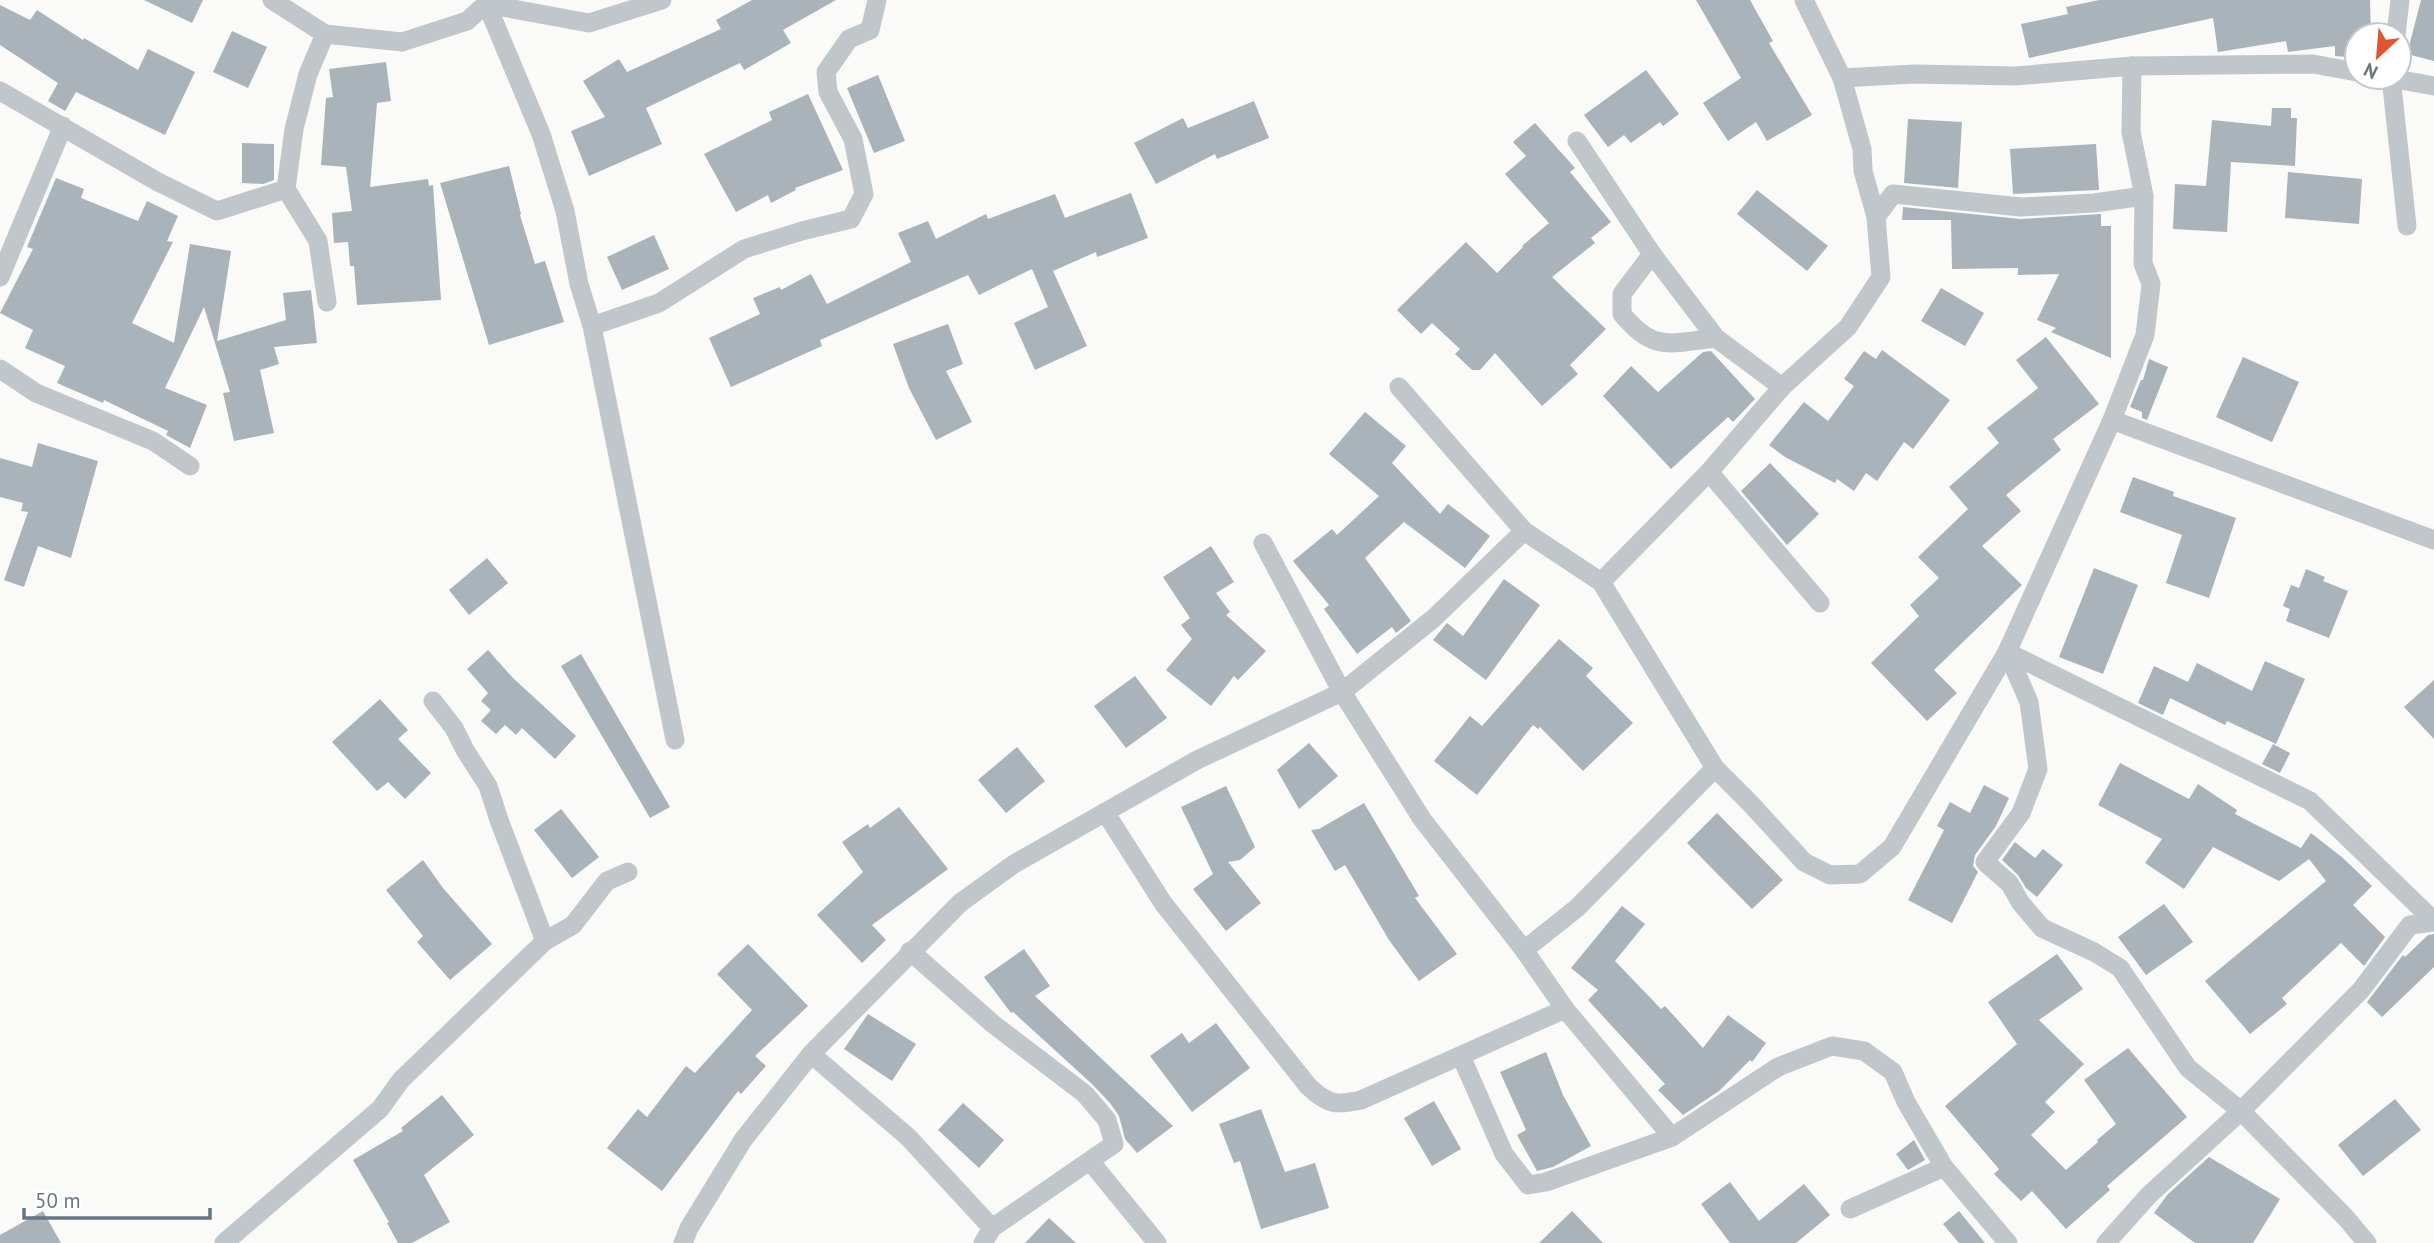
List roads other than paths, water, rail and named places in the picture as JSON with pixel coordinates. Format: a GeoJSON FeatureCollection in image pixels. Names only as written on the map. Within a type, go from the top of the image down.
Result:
{"type":"FeatureCollection","features":[{"type":"Feature","properties":{"kind":"street"},"geometry":{"type":"LineString","coordinates":[[272,0],[325,34],[402,42],[467,21],[485,2]]}},
{"type":"Feature","properties":{"kind":"street"},"geometry":{"type":"LineString","coordinates":[[485,2],[589,23],[662,0]]}},
{"type":"Feature","properties":{"kind":"street"},"geometry":{"type":"LineString","coordinates":[[592,326],[659,303],[744,249],[851,219],[864,194],[853,139],[828,92],[826,72],[849,39],[870,30],[877,0]]}},
{"type":"Feature","properties":{"kind":"street"},"geometry":{"type":"LineString","coordinates":[[1601,582],[1709,472],[1782,387],[1848,327],[1881,277],[1876,217],[1863,171],[1862,149],[1842,78],[1804,0]]}},
{"type":"Feature","properties":{"kind":"street"},"geometry":{"type":"LineString","coordinates":[[2398,21],[2400,0]]}},
{"type":"Feature","properties":{"kind":"street"},"geometry":{"type":"LineString","coordinates":[[485,2],[541,134],[565,211],[579,284],[592,326],[675,740]]}},
{"type":"Feature","properties":{"kind":"street"},"geometry":{"type":"LineString","coordinates":[[325,34],[308,74],[297,118],[286,188],[318,241],[327,302]]}},
{"type":"Feature","properties":{"kind":"street"},"geometry":{"type":"LineString","coordinates":[[1842,78],[1914,74],[2015,76],[2132,66],[2313,64],[2343,69]]}},
{"type":"Feature","properties":{"kind":"street"},"geometry":{"type":"LineString","coordinates":[[1399,387],[1524,531],[1601,582],[1715,768],[1804,862],[1830,875],[1860,874],[1892,846],[2007,652],[2112,420],[2145,335],[2151,284],[2143,263],[2144,196],[2131,132],[2132,66]]}},
{"type":"Feature","properties":{"kind":"street"},"geometry":{"type":"LineString","coordinates":[[2413,82],[2434,86]]}},
{"type":"Feature","properties":{"kind":"street"},"geometry":{"type":"LineString","coordinates":[[0,91],[158,182],[218,211],[286,188]]}},
{"type":"Feature","properties":{"kind":"street"},"geometry":{"type":"LineString","coordinates":[[2391,91],[2407,226]]}},
{"type":"Feature","properties":{"kind":"street"},"geometry":{"type":"LineString","coordinates":[[0,277],[63,126]]}},
{"type":"Feature","properties":{"kind":"street"},"geometry":{"type":"LineString","coordinates":[[1577,141],[1652,254],[1716,338],[1782,387]]}},
{"type":"Feature","properties":{"kind":"street"},"geometry":{"type":"LineString","coordinates":[[1876,217],[1894,194],[2021,207],[2094,203],[2144,196]]}},
{"type":"Feature","properties":{"kind":"street"},"geometry":{"type":"LineString","coordinates":[[1652,254],[1622,294],[1622,314],[1638,333],[1661,344],[1716,338]]}},
{"type":"Feature","properties":{"kind":"street"},"geometry":{"type":"LineString","coordinates":[[0,369],[36,393],[153,442],[190,466]]}},
{"type":"Feature","properties":{"kind":"street"},"geometry":{"type":"LineString","coordinates":[[2112,420],[2434,540]]}},
{"type":"Feature","properties":{"kind":"street"},"geometry":{"type":"LineString","coordinates":[[1709,472],[1820,603]]}},
{"type":"Feature","properties":{"kind":"street"},"geometry":{"type":"LineString","coordinates":[[683,1243],[689,1228],[743,1140],[811,1054],[960,903],[1003,871],[1197,760],[1342,692],[1434,618],[1524,531]]}},
{"type":"Feature","properties":{"kind":"street"},"geometry":{"type":"LineString","coordinates":[[1263,543],[1342,692],[1422,819],[1524,950],[1565,1009],[1672,1137]]}},
{"type":"Feature","properties":{"kind":"street"},"geometry":{"type":"LineString","coordinates":[[2007,652],[2310,801],[2434,921]]}},
{"type":"Feature","properties":{"kind":"street"},"geometry":{"type":"LineString","coordinates":[[2007,652],[2029,702],[2038,769],[2021,813],[1985,862],[2010,884],[2020,902],[2042,928],[2094,952],[2120,968],[2188,1068],[2241,1111],[2367,1243]]}},
{"type":"Feature","properties":{"kind":"street"},"geometry":{"type":"LineString","coordinates":[[433,701],[454,728],[488,786],[545,941]]}},
{"type":"Feature","properties":{"kind":"street"},"geometry":{"type":"LineString","coordinates":[[1524,950],[1577,908],[1715,768]]}},
{"type":"Feature","properties":{"kind":"street"},"geometry":{"type":"LineString","coordinates":[[1105,812],[1163,903],[1320,1098],[1339,1105],[1360,1100],[1565,1009]]}},
{"type":"Feature","properties":{"kind":"street"},"geometry":{"type":"LineString","coordinates":[[224,1243],[380,1108],[401,1080],[545,941],[573,925],[607,881],[628,872]]}},
{"type":"Feature","properties":{"kind":"street"},"geometry":{"type":"LineString","coordinates":[[2106,1243],[2149,1195],[2241,1111],[2361,990],[2410,925],[2434,921]]}},
{"type":"Feature","properties":{"kind":"street"},"geometry":{"type":"LineString","coordinates":[[811,1054],[908,1137],[988,1236],[1114,1144],[1107,1120],[1085,1094],[993,1024],[910,951]]}},
{"type":"Feature","properties":{"kind":"street"},"geometry":{"type":"LineString","coordinates":[[1461,1056],[1504,1154],[1528,1185],[1546,1182],[1672,1137],[1778,1067],[1832,1046],[1864,1051],[1893,1072],[1906,1102],[1944,1167],[2008,1243]]}},
{"type":"Feature","properties":{"kind":"street"},"geometry":{"type":"LineString","coordinates":[[1090,1161],[1157,1243]]}},
{"type":"Feature","properties":{"kind":"street"},"geometry":{"type":"LineString","coordinates":[[1850,1209],[1944,1167]]}}]}
